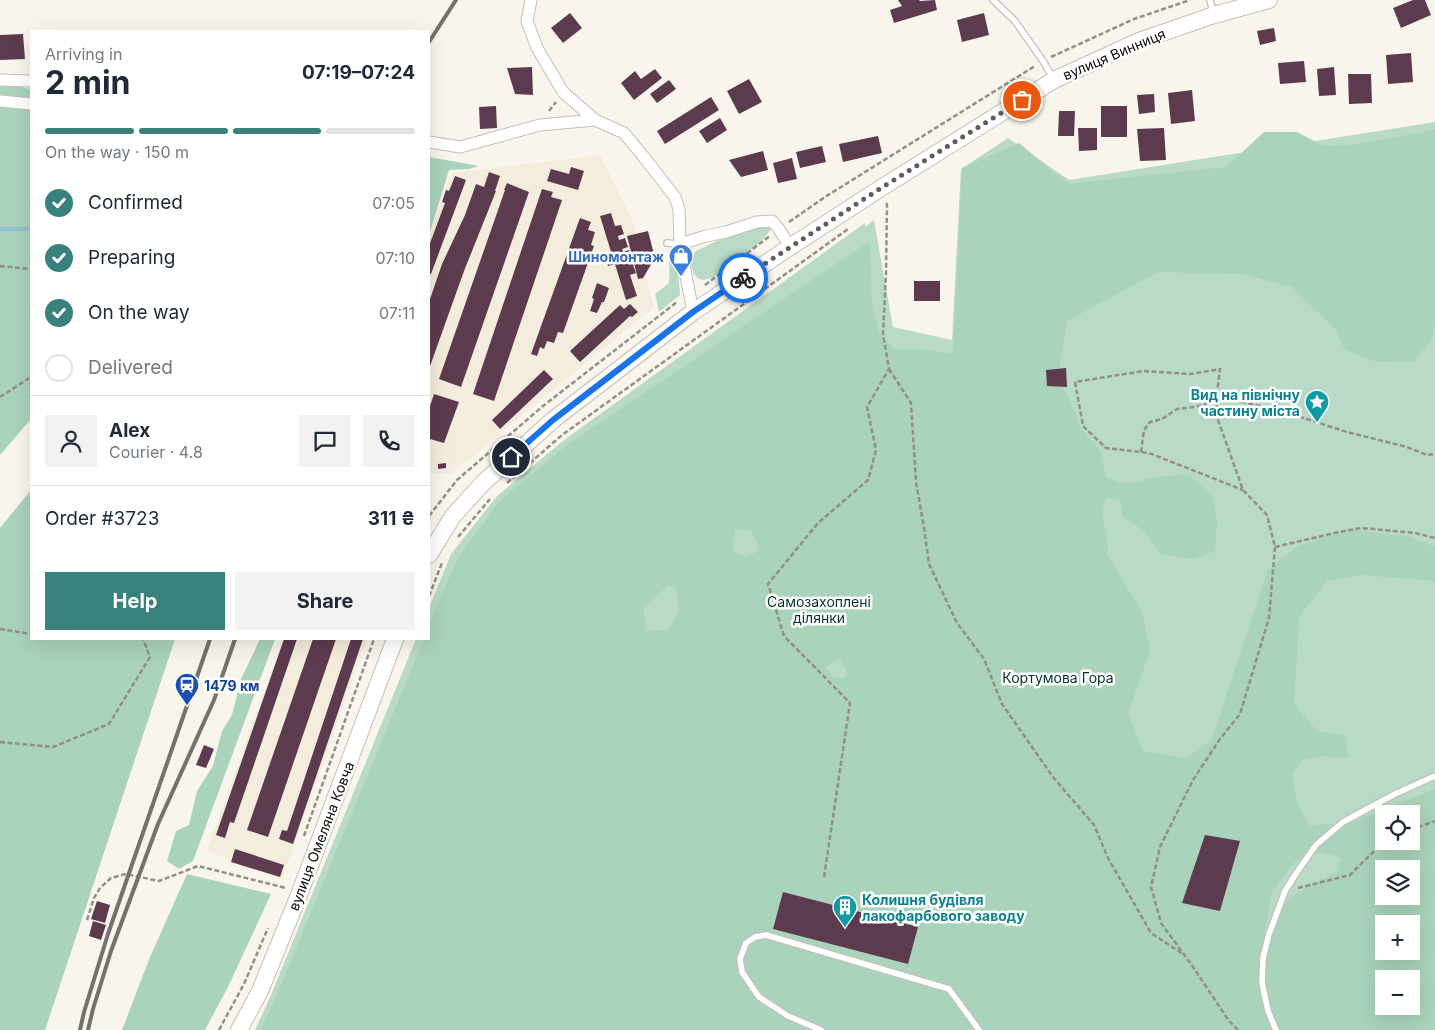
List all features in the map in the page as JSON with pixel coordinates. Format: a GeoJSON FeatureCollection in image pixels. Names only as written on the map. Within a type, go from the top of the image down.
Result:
{"type":"FeatureCollection","features":[{"type":"Feature","properties":{"kind":"main road","name":"вулиця Винниця"},"geometry":{"type":"LineString","coordinates":[[489,488],[553,420],[693,312],[881,188],[1054,80],[1212,7],[1269,0]]}},
{"type":"Feature","properties":{"kind":"main road"},"geometry":{"type":"LineString","coordinates":[[436,558],[453,516],[489,488]]}},
{"type":"Feature","properties":{"kind":"main road","name":"вулиця Омеляна Ковча"},"geometry":{"type":"LineString","coordinates":[[239,1030],[260,991],[292,892],[395,640]]}},
{"type":"Feature","properties":{"kind":"street"},"geometry":{"type":"LineString","coordinates":[[531,0],[527,21],[537,48],[563,92],[595,120],[624,133],[675,197],[679,209],[680,244],[693,312]]}},
{"type":"Feature","properties":{"kind":"street"},"geometry":{"type":"LineString","coordinates":[[0,80],[30,81]]}},
{"type":"Feature","properties":{"kind":"street"},"geometry":{"type":"LineString","coordinates":[[0,101],[30,104]]}},
{"type":"Feature","properties":{"kind":"street"},"geometry":{"type":"LineString","coordinates":[[430,142],[460,147],[540,125],[595,120]]}},
{"type":"Feature","properties":{"kind":"street"},"geometry":{"type":"LineString","coordinates":[[680,244],[757,222],[772,221],[790,247]]}},
{"type":"Feature","properties":{"kind":"lane"},"geometry":{"type":"LineString","coordinates":[[992,0],[1015,21],[1043,60],[1054,80]]}},
{"type":"Feature","properties":{"kind":"lane"},"geometry":{"type":"LineString","coordinates":[[668,243],[680,244]]}},
{"type":"Feature","properties":{"kind":"lane"},"geometry":{"type":"LineString","coordinates":[[1276,1030],[1268,1011],[1262,983],[1263,958],[1269,934],[1285,891],[1316,845],[1344,822],[1396,794],[1435,776]]}},
{"type":"Feature","properties":{"kind":"lane"},"geometry":{"type":"LineString","coordinates":[[821,1030],[788,1016],[759,997],[742,972],[740,959],[746,943],[755,937],[766,935],[948,990],[979,1030]]}},
{"type":"Feature","properties":{"kind":"path"},"geometry":{"type":"LineString","coordinates":[[702,287],[825,197],[1043,60],[1134,19],[1190,0]]}},
{"type":"Feature","properties":{"kind":"path"},"geometry":{"type":"LineString","coordinates":[[540,125],[563,92]]}},
{"type":"Feature","properties":{"kind":"path"},"geometry":{"type":"LineString","coordinates":[[881,188],[887,205],[883,334],[889,370],[911,403],[916,482],[929,564],[958,623],[984,659],[1002,704],[1053,776],[1094,825],[1108,858],[1151,933],[1184,955]]}},
{"type":"Feature","properties":{"kind":"path"},"geometry":{"type":"LineString","coordinates":[[502,487],[562,435],[848,229]]}},
{"type":"Feature","properties":{"kind":"path"},"geometry":{"type":"LineString","coordinates":[[0,266],[30,269]]}},
{"type":"Feature","properties":{"kind":"path"},"geometry":{"type":"LineString","coordinates":[[1238,1030],[1229,1021],[1161,923],[1151,887],[1160,847],[1193,780],[1220,739],[1240,714],[1269,618],[1275,547],[1267,515],[1243,490],[1218,420],[1216,401],[1220,368],[1191,374],[1143,371],[1076,382],[1083,426],[1106,448],[1141,452],[1158,457],[1243,490]]}},
{"type":"Feature","properties":{"kind":"path"},"geometry":{"type":"LineString","coordinates":[[824,877],[850,703],[784,636],[768,584],[818,523],[868,480],[876,450],[867,407],[889,370]]}},
{"type":"Feature","properties":{"kind":"path"},"geometry":{"type":"LineString","coordinates":[[0,397],[30,378]]}},
{"type":"Feature","properties":{"kind":"path"},"geometry":{"type":"LineString","coordinates":[[1141,452],[1144,430],[1150,422],[1162,419],[1177,409],[1195,407],[1216,401],[1238,401],[1282,411],[1347,432],[1407,447],[1427,455],[1435,454]]}},
{"type":"Feature","properties":{"kind":"path"},"geometry":{"type":"LineString","coordinates":[[453,544],[489,488]]}},
{"type":"Feature","properties":{"kind":"path"},"geometry":{"type":"LineString","coordinates":[[1275,547],[1361,528],[1435,538]]}},
{"type":"Feature","properties":{"kind":"path"},"geometry":{"type":"LineString","coordinates":[[430,591],[436,558]]}},
{"type":"Feature","properties":{"kind":"path"},"geometry":{"type":"LineString","coordinates":[[0,629],[30,634]]}},
{"type":"Feature","properties":{"kind":"path"},"geometry":{"type":"LineString","coordinates":[[0,742],[53,747],[109,724],[150,657],[144,640]]}},
{"type":"Feature","properties":{"kind":"path"},"geometry":{"type":"LineString","coordinates":[[303,840],[374,640]]}},
{"type":"Feature","properties":{"kind":"path"},"geometry":{"type":"LineString","coordinates":[[1420,827],[1435,821]]}},
{"type":"Feature","properties":{"kind":"path"},"geometry":{"type":"LineString","coordinates":[[1285,891],[1350,875],[1375,850]]}},
{"type":"Feature","properties":{"kind":"path"},"geometry":{"type":"LineString","coordinates":[[87,920],[94,898],[100,888],[111,878],[126,874],[159,881],[198,866],[292,892]]}},
{"type":"Feature","properties":{"kind":"path"},"geometry":{"type":"LineString","coordinates":[[288,881],[292,892]]}},
{"type":"Feature","properties":{"kind":"path"},"geometry":{"type":"LineString","coordinates":[[219,1030],[244,984],[270,923]]}},
{"type":"Feature","properties":{"kind":"shaded area"},"geometry":{"type":"Polygon","coordinates":[[[600,155],[632,219],[654,307],[451,474],[430,473],[430,233],[452,173],[600,155]]]}},
{"type":"Feature","properties":{"kind":"shaded area"},"geometry":{"type":"Polygon","coordinates":[[[283,640],[367,640],[282,880],[207,851],[283,640]]]}},
{"type":"Feature","properties":{"kind":"green space"},"geometry":{"type":"Polygon","coordinates":[[[0,83],[30,89],[30,420],[0,455],[0,83]]]}},
{"type":"Feature","properties":{"kind":"green space","name":"Кортумова Гора"},"geometry":{"type":"Polygon","coordinates":[[[1435,122],[1435,1030],[255,1030],[416,640],[430,640],[430,606],[451,554],[497,496],[564,440],[865,223],[865,227],[874,220],[893,327],[952,340],[961,169],[1008,138],[1069,180],[1435,122]]]}},
{"type":"Feature","properties":{"kind":"green space","name":"Кортумова Гора"},"geometry":{"type":"Polygon","coordinates":[[[1435,130],[1435,319],[1432,340],[1413,361],[1377,362],[1345,350],[1335,329],[1292,287],[1243,274],[1158,272],[1067,321],[1058,378],[1069,398],[1081,429],[1100,450],[1106,477],[1125,484],[1163,476],[1189,475],[1213,496],[1217,522],[1215,551],[1194,559],[1161,554],[1144,531],[1123,517],[1120,500],[1107,498],[1102,513],[1108,544],[1107,554],[1142,612],[1150,651],[1128,713],[1143,751],[1187,758],[1212,739],[1268,569],[1298,546],[1348,529],[1411,537],[1435,547],[1435,581],[1362,575],[1327,581],[1299,617],[1294,704],[1317,731],[1345,736],[1349,758],[1323,756],[1303,760],[1292,774],[1297,803],[1310,826],[1347,824],[1375,813],[1375,850],[1420,850],[1420,805],[1395,805],[1435,789],[1435,1030],[260,1030],[276,997],[424,640],[430,640],[430,624],[457,559],[501,500],[567,445],[870,241],[872,307],[879,333],[894,349],[926,350],[953,354],[962,168],[1019,143],[1068,184],[1226,167],[1264,132],[1297,132],[1324,146],[1351,145],[1435,130]],[[735,529],[732,551],[746,557],[760,550],[751,530],[735,529]],[[668,586],[643,608],[647,631],[668,630],[679,611],[676,587],[668,586]],[[839,658],[826,667],[834,678],[845,678],[847,671],[839,658]],[[1321,852],[1295,862],[1272,892],[1264,938],[1267,951],[1273,930],[1287,900],[1308,886],[1337,872],[1341,858],[1321,852]]]}},
{"type":"Feature","properties":{"kind":"green space"},"geometry":{"type":"Polygon","coordinates":[[[430,157],[479,166],[469,169],[449,170],[430,232],[430,157]]]}},
{"type":"Feature","properties":{"kind":"green space"},"geometry":{"type":"Polygon","coordinates":[[[764,225],[771,229],[753,248],[712,278],[703,280],[697,278],[690,261],[696,251],[724,237],[764,225]]]}},
{"type":"Feature","properties":{"kind":"green space"},"geometry":{"type":"Polygon","coordinates":[[[671,256],[675,257],[678,268],[680,295],[659,312],[655,294],[669,283],[671,256]]]}},
{"type":"Feature","properties":{"kind":"green space"},"geometry":{"type":"Polygon","coordinates":[[[30,491],[30,640],[175,640],[45,1030],[0,1030],[0,528],[30,491]]]}},
{"type":"Feature","properties":{"kind":"green space"},"geometry":{"type":"Polygon","coordinates":[[[260,640],[275,640],[193,861],[179,869],[167,861],[176,831],[189,825],[197,791],[213,766],[222,731],[232,715],[241,679],[260,640]]]}},
{"type":"Feature","properties":{"kind":"green space"},"geometry":{"type":"Polygon","coordinates":[[[187,874],[271,894],[229,985],[205,1030],[122,1030],[150,957],[187,874]]]}},
{"type":"Feature","properties":{"kind":"building"},"geometry":{"type":"Polygon","coordinates":[[[898,0],[935,0],[937,10],[894,23],[890,10],[902,6],[898,0]]]}},
{"type":"Feature","properties":{"kind":"building"},"geometry":{"type":"Polygon","coordinates":[[[1413,0],[1425,0],[1431,15],[1401,28],[1393,8],[1413,0]]]}},
{"type":"Feature","properties":{"kind":"building"},"geometry":{"type":"Polygon","coordinates":[[[570,13],[582,28],[563,43],[551,28],[570,13]]]}},
{"type":"Feature","properties":{"kind":"building"},"geometry":{"type":"Polygon","coordinates":[[[984,13],[989,35],[962,42],[957,20],[984,13]]]}},
{"type":"Feature","properties":{"kind":"building"},"geometry":{"type":"Polygon","coordinates":[[[1274,28],[1276,41],[1260,45],[1257,31],[1274,28]]]}},
{"type":"Feature","properties":{"kind":"building"},"geometry":{"type":"Polygon","coordinates":[[[23,34],[25,59],[0,60],[0,35],[23,34]]]}},
{"type":"Feature","properties":{"kind":"building"},"geometry":{"type":"Polygon","coordinates":[[[1411,53],[1413,82],[1388,84],[1386,55],[1411,53]]]}},
{"type":"Feature","properties":{"kind":"building"},"geometry":{"type":"Polygon","coordinates":[[[1304,61],[1306,82],[1280,84],[1278,63],[1304,61]]]}},
{"type":"Feature","properties":{"kind":"building"},"geometry":{"type":"Polygon","coordinates":[[[532,67],[533,95],[515,94],[507,68],[532,67]]]}},
{"type":"Feature","properties":{"kind":"building"},"geometry":{"type":"Polygon","coordinates":[[[1334,67],[1336,95],[1319,96],[1317,69],[1334,67]]]}},
{"type":"Feature","properties":{"kind":"building"},"geometry":{"type":"Polygon","coordinates":[[[655,69],[662,78],[634,100],[621,83],[635,71],[641,79],[655,69]]]}},
{"type":"Feature","properties":{"kind":"building"},"geometry":{"type":"Polygon","coordinates":[[[1348,74],[1371,74],[1372,103],[1349,104],[1348,74]]]}},
{"type":"Feature","properties":{"kind":"building"},"geometry":{"type":"Polygon","coordinates":[[[749,79],[762,102],[739,114],[727,91],[749,79]]]}},
{"type":"Feature","properties":{"kind":"building"},"geometry":{"type":"Polygon","coordinates":[[[669,80],[676,89],[657,103],[650,94],[669,80]]]}},
{"type":"Feature","properties":{"kind":"building"},"geometry":{"type":"Polygon","coordinates":[[[1192,90],[1195,121],[1171,124],[1168,93],[1192,90]]]}},
{"type":"Feature","properties":{"kind":"building"},"geometry":{"type":"Polygon","coordinates":[[[1154,94],[1155,112],[1139,114],[1137,95],[1154,94]]]}},
{"type":"Feature","properties":{"kind":"building"},"geometry":{"type":"Polygon","coordinates":[[[711,97],[719,110],[665,144],[657,131],[711,97]]]}},
{"type":"Feature","properties":{"kind":"building"},"geometry":{"type":"Polygon","coordinates":[[[496,106],[497,128],[480,129],[479,107],[496,106]]]}},
{"type":"Feature","properties":{"kind":"building"},"geometry":{"type":"Polygon","coordinates":[[[1101,106],[1127,106],[1127,137],[1101,137],[1101,106]]]}},
{"type":"Feature","properties":{"kind":"building"},"geometry":{"type":"Polygon","coordinates":[[[1059,111],[1075,111],[1074,136],[1058,136],[1059,111]]]}},
{"type":"Feature","properties":{"kind":"building"},"geometry":{"type":"Polygon","coordinates":[[[720,118],[727,130],[707,143],[699,131],[720,118]]]}},
{"type":"Feature","properties":{"kind":"building"},"geometry":{"type":"Polygon","coordinates":[[[1078,128],[1097,128],[1097,150],[1079,151],[1078,128]]]}},
{"type":"Feature","properties":{"kind":"building"},"geometry":{"type":"Polygon","coordinates":[[[1164,128],[1166,160],[1140,161],[1137,129],[1164,128]]]}},
{"type":"Feature","properties":{"kind":"building"},"geometry":{"type":"Polygon","coordinates":[[[878,136],[882,153],[843,162],[839,144],[878,136]]]}},
{"type":"Feature","properties":{"kind":"building"},"geometry":{"type":"Polygon","coordinates":[[[822,146],[826,162],[800,168],[796,152],[822,146]]]}},
{"type":"Feature","properties":{"kind":"building"},"geometry":{"type":"Polygon","coordinates":[[[763,151],[768,170],[741,177],[729,160],[763,151]]]}},
{"type":"Feature","properties":{"kind":"building"},"geometry":{"type":"Polygon","coordinates":[[[792,158],[797,179],[778,183],[773,163],[792,158]]]}},
{"type":"Feature","properties":{"kind":"building"},"geometry":{"type":"Polygon","coordinates":[[[571,167],[584,171],[578,190],[547,181],[551,169],[569,174],[571,167]]]}},
{"type":"Feature","properties":{"kind":"building"},"geometry":{"type":"Polygon","coordinates":[[[489,172],[500,176],[430,366],[430,299],[442,264],[465,215],[476,184],[484,187],[489,172]]]}},
{"type":"Feature","properties":{"kind":"building"},"geometry":{"type":"Polygon","coordinates":[[[455,176],[466,180],[431,274],[430,243],[445,203],[442,202],[446,190],[449,191],[455,176]]]}},
{"type":"Feature","properties":{"kind":"building"},"geometry":{"type":"Polygon","coordinates":[[[507,183],[529,192],[461,387],[439,379],[507,183]]]}},
{"type":"Feature","properties":{"kind":"building"},"geometry":{"type":"Polygon","coordinates":[[[542,189],[553,192],[551,197],[562,200],[494,401],[473,394],[542,189]]]}},
{"type":"Feature","properties":{"kind":"building"},"geometry":{"type":"Polygon","coordinates":[[[611,213],[615,226],[621,225],[624,234],[618,236],[619,240],[625,238],[628,247],[622,249],[623,252],[629,250],[632,259],[626,261],[626,263],[632,262],[636,273],[630,275],[637,296],[626,300],[615,264],[608,266],[606,257],[612,255],[600,216],[611,213]]]}},
{"type":"Feature","properties":{"kind":"building"},"geometry":{"type":"Polygon","coordinates":[[[580,218],[591,222],[588,230],[595,232],[591,245],[594,246],[563,333],[558,332],[554,343],[547,341],[544,349],[540,347],[537,356],[531,354],[580,218]]]}},
{"type":"Feature","properties":{"kind":"building"},"geometry":{"type":"Polygon","coordinates":[[[648,231],[655,258],[643,278],[638,279],[627,236],[648,231]]]}},
{"type":"Feature","properties":{"kind":"building"},"geometry":{"type":"Polygon","coordinates":[[[914,281],[940,281],[940,301],[914,301],[914,281]]]}},
{"type":"Feature","properties":{"kind":"building"},"geometry":{"type":"Polygon","coordinates":[[[597,283],[609,288],[604,302],[602,302],[597,313],[590,311],[597,283]]]}},
{"type":"Feature","properties":{"kind":"building"},"geometry":{"type":"Polygon","coordinates":[[[630,304],[638,312],[632,317],[630,316],[580,362],[570,351],[620,305],[624,309],[630,304]]]}},
{"type":"Feature","properties":{"kind":"building"},"geometry":{"type":"Polygon","coordinates":[[[1066,368],[1067,387],[1047,386],[1046,370],[1066,368]]]}},
{"type":"Feature","properties":{"kind":"building"},"geometry":{"type":"Polygon","coordinates":[[[544,370],[553,379],[500,429],[492,420],[544,370]]]}},
{"type":"Feature","properties":{"kind":"building"},"geometry":{"type":"Polygon","coordinates":[[[434,394],[459,402],[444,443],[430,439],[430,406],[434,394]]]}},
{"type":"Feature","properties":{"kind":"building"},"geometry":{"type":"Polygon","coordinates":[[[446,463],[446,468],[438,469],[438,464],[446,463]]]}},
{"type":"Feature","properties":{"kind":"building"},"geometry":{"type":"Polygon","coordinates":[[[284,640],[297,640],[234,823],[230,822],[225,838],[216,835],[284,640]]]}},
{"type":"Feature","properties":{"kind":"building"},"geometry":{"type":"Polygon","coordinates":[[[313,640],[336,640],[268,837],[247,830],[313,640]]]}},
{"type":"Feature","properties":{"kind":"building"},"geometry":{"type":"Polygon","coordinates":[[[351,640],[363,640],[293,844],[279,839],[282,830],[287,831],[351,640]]]}},
{"type":"Feature","properties":{"kind":"building"},"geometry":{"type":"Polygon","coordinates":[[[204,745],[214,749],[206,768],[196,765],[204,745]]]}},
{"type":"Feature","properties":{"kind":"building"},"geometry":{"type":"Polygon","coordinates":[[[1205,835],[1240,841],[1220,911],[1182,903],[1205,835]]]}},
{"type":"Feature","properties":{"kind":"building"},"geometry":{"type":"Polygon","coordinates":[[[235,849],[284,865],[280,877],[231,862],[235,849]]]}},
{"type":"Feature","properties":{"kind":"building","name":"Колишня будівля лакофарбового заводу"},"geometry":{"type":"Polygon","coordinates":[[[783,892],[918,927],[908,964],[773,929],[783,892]]]}},
{"type":"Feature","properties":{"kind":"building"},"geometry":{"type":"Polygon","coordinates":[[[97,901],[110,905],[105,923],[91,919],[97,901]]]}},
{"type":"Feature","properties":{"kind":"building"},"geometry":{"type":"Polygon","coordinates":[[[93,921],[106,925],[101,940],[89,936],[93,921]]]}},
{"type":"Feature","properties":{"kind":"waterway"},"geometry":{"type":"LineString","coordinates":[[0,229],[30,229]]}},
{"type":"Feature","properties":{"kind":"railway"},"geometry":{"type":"LineString","coordinates":[[430,40],[456,0]]}},
{"type":"Feature","properties":{"kind":"railway"},"geometry":{"type":"LineString","coordinates":[[80,1030],[108,934],[210,640]]}},
{"type":"Feature","properties":{"kind":"railway"},"geometry":{"type":"LineString","coordinates":[[88,1030],[111,951],[158,824],[214,700],[235,640]]}},
{"type":"Feature","properties":{"kind":"way so far"},"geometry":{"type":"LineString","coordinates":[[743,278],[838,215],[1022,100]]}},
{"type":"Feature","properties":{"kind":"place","name":"Шиномонтаж"},"geometry":{"type":"Point","coordinates":[681,277]}},
{"type":"Feature","properties":{"kind":"place","name":"Вид на північну частину міста"},"geometry":{"type":"Point","coordinates":[1317,423]}},
{"type":"Feature","properties":{"kind":"place","name":"1479 км"},"geometry":{"type":"Point","coordinates":[187,706]}},
{"type":"Feature","properties":{"kind":"place","name":"Колишня будівля лакофарбового заводу"},"geometry":{"type":"Point","coordinates":[845,928]}},
{"type":"Feature","properties":{"kind":"route"},"geometry":{"type":"LineString","coordinates":[[511,457],[553,420],[693,312],[743,278]]}},
{"type":"Feature","properties":{"kind":"park label","name":"Самозахоплені ділянки"},"geometry":{"type":"Point","coordinates":[819,610]}}]}
